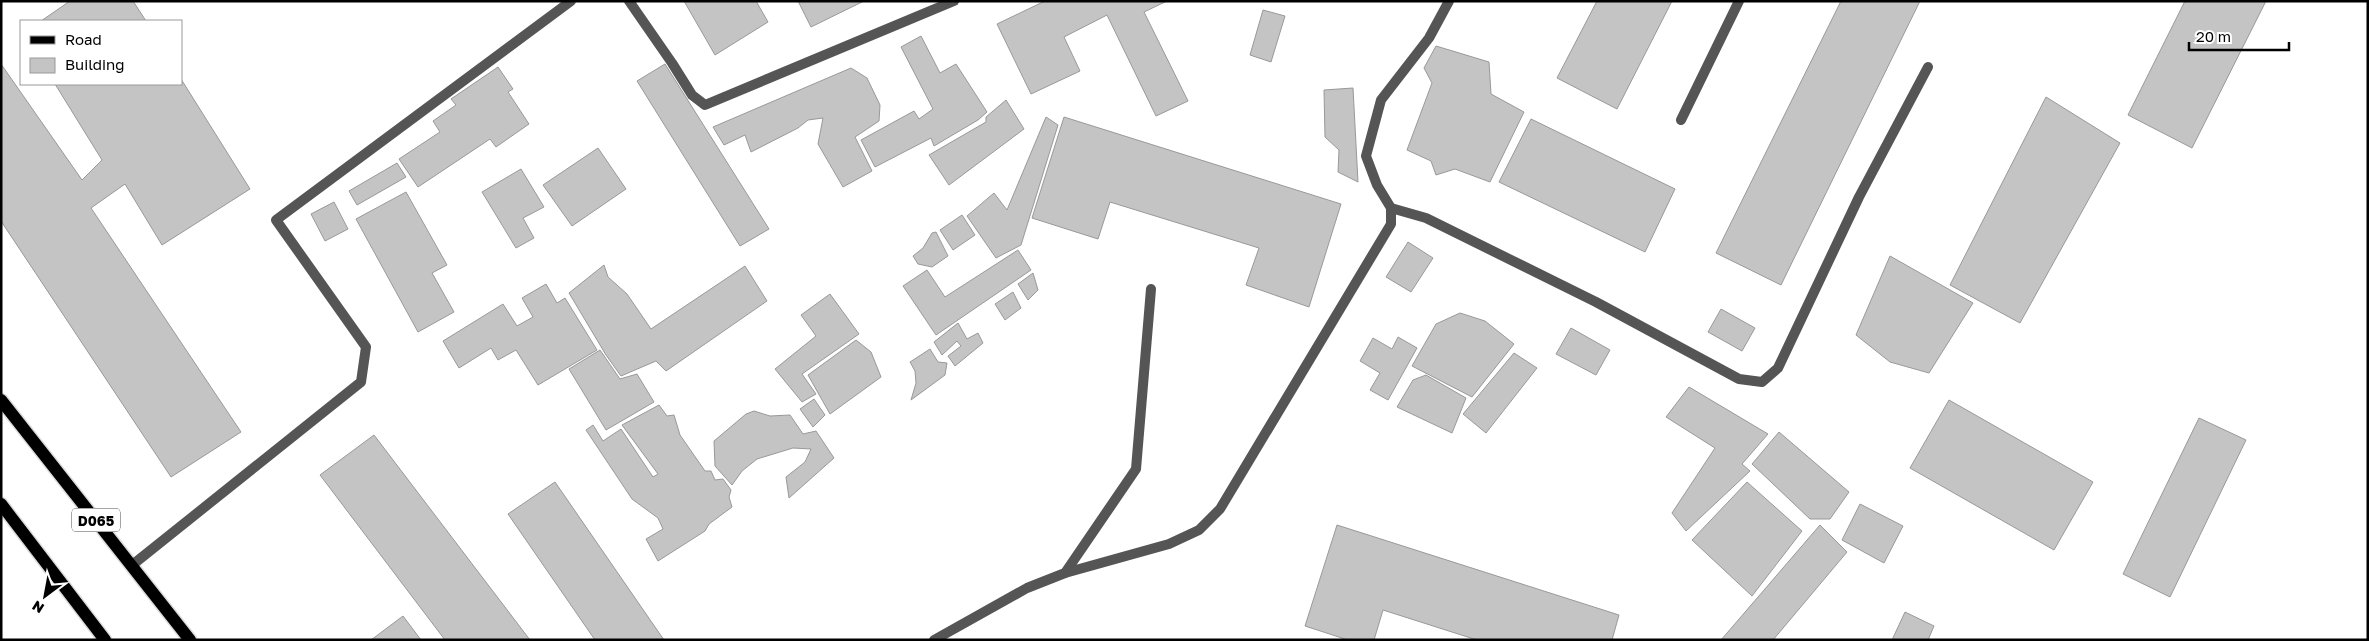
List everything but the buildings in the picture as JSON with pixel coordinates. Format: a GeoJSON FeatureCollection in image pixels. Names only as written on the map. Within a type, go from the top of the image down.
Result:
{"type":"FeatureCollection","features":[{"type":"Feature","properties":{"kind":"main road","name":"D065"},"geometry":{"type":"LineString","coordinates":[[1,400],[190,640]]}},
{"type":"Feature","properties":{"kind":"main road"},"geometry":{"type":"LineString","coordinates":[[1,504],[105,640]]}},
{"type":"Feature","properties":{"kind":"street"},"geometry":{"type":"LineString","coordinates":[[131,566],[361,382],[366,346],[276,220],[571,1]]}},
{"type":"Feature","properties":{"kind":"street"},"geometry":{"type":"LineString","coordinates":[[629,1],[692,95],[705,105],[954,1]]}},
{"type":"Feature","properties":{"kind":"street"},"geometry":{"type":"LineString","coordinates":[[934,640],[1027,588],[1065,573],[1169,544],[1199,530],[1220,509],[1391,224],[1391,208],[1377,185],[1366,156],[1368,147],[1382,100],[1429,38],[1449,1]]}},
{"type":"Feature","properties":{"kind":"street"},"geometry":{"type":"LineString","coordinates":[[1681,120],[1739,1]]}},
{"type":"Feature","properties":{"kind":"street"},"geometry":{"type":"LineString","coordinates":[[1391,208],[1426,218],[1596,302],[1739,380],[1762,382],[1778,368],[1859,197],[1928,67]]}},
{"type":"Feature","properties":{"kind":"street"},"geometry":{"type":"LineString","coordinates":[[1065,573],[1136,469],[1151,289]]}}]}
